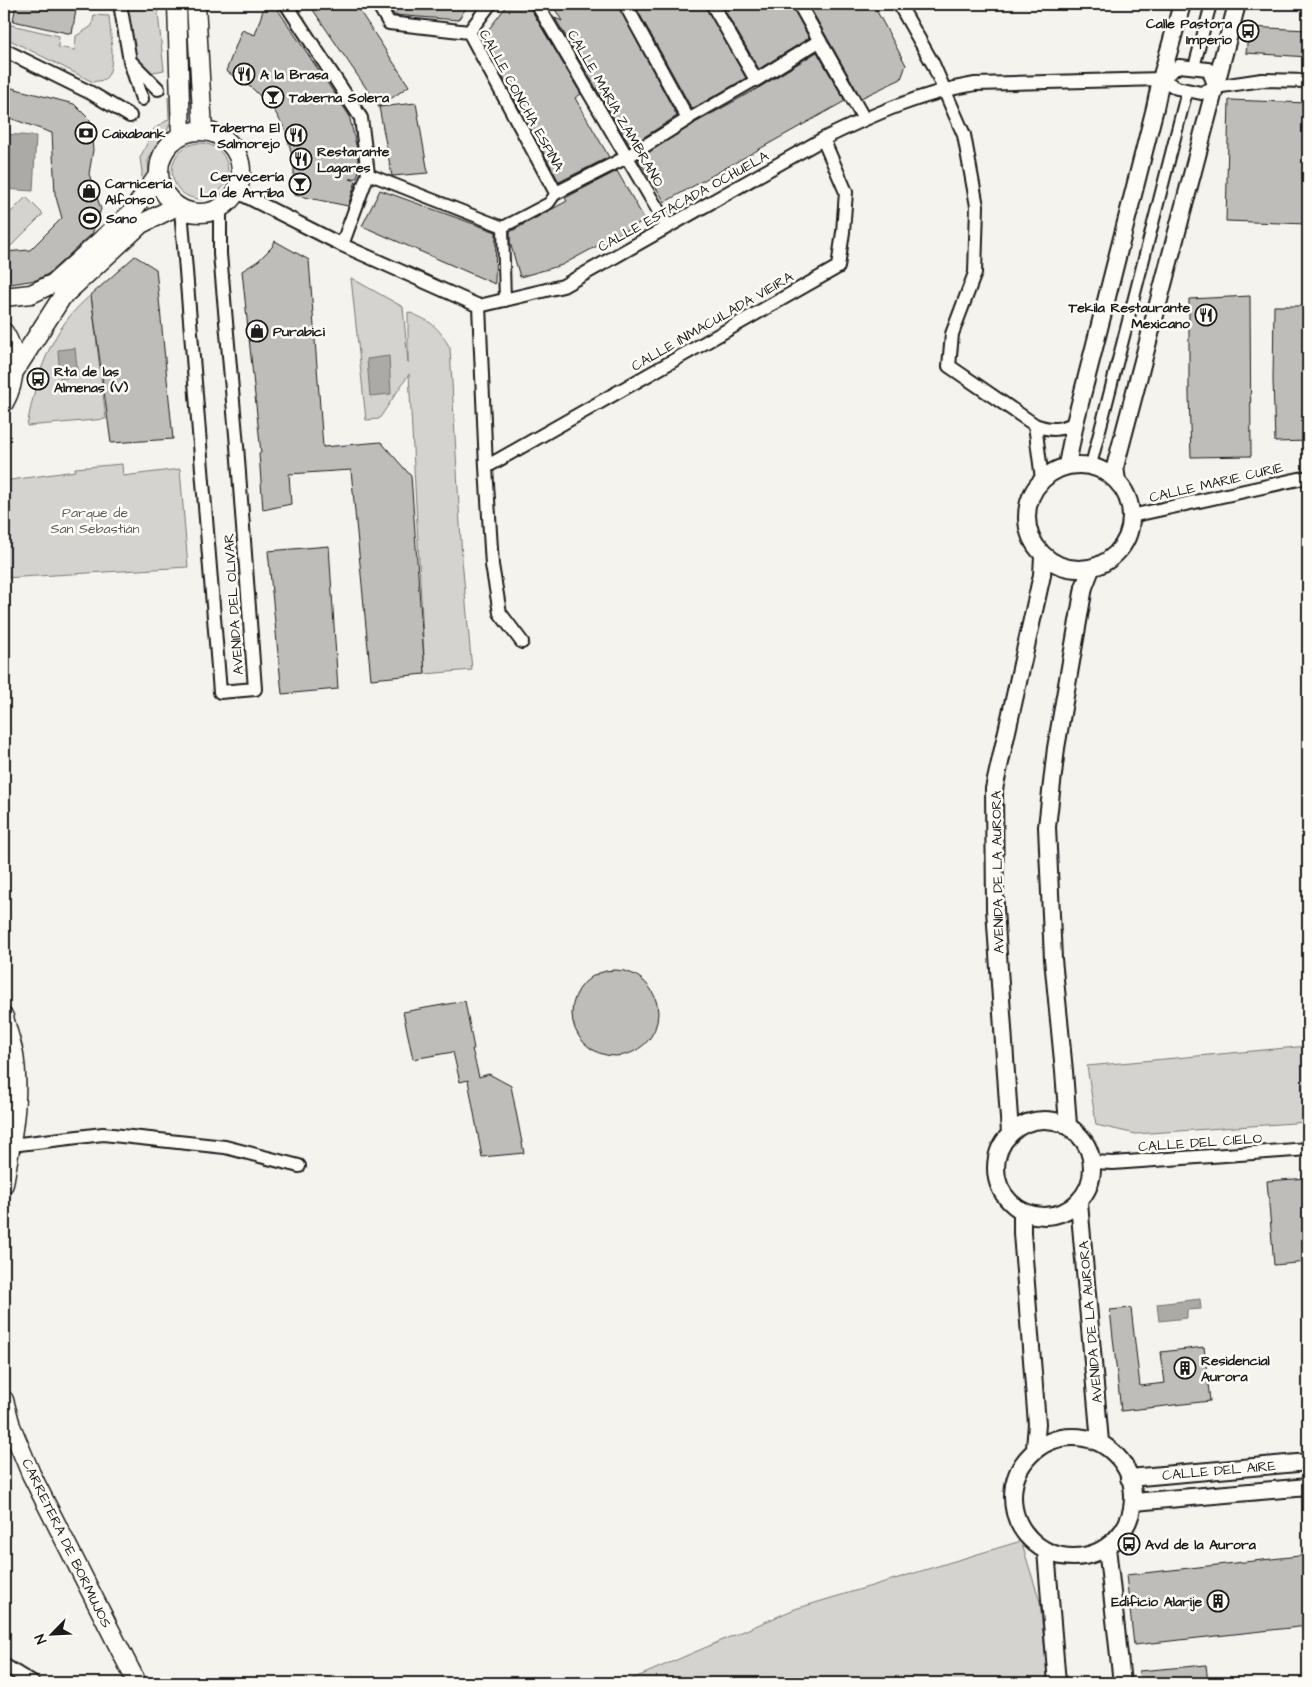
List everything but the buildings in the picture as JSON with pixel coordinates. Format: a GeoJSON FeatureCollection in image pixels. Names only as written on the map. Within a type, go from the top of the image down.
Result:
{"type":"FeatureCollection","features":[{"type":"Feature","properties":{"kind":"main road"},"geometry":{"type":"LineString","coordinates":[[177,4],[181,135]]}},
{"type":"Feature","properties":{"kind":"main road"},"geometry":{"type":"LineString","coordinates":[[196,4],[203,131]]}},
{"type":"Feature","properties":{"kind":"main road"},"geometry":{"type":"LineString","coordinates":[[203,131],[216,134],[228,142],[236,152],[241,165],[241,179],[237,192],[230,202],[220,209],[207,213],[194,213],[179,207],[168,198],[164,192],[159,174],[160,163],[164,152],[181,135],[203,131]]}},
{"type":"Feature","properties":{"kind":"main road"},"geometry":{"type":"LineString","coordinates":[[4,297],[31,294],[54,283],[131,213],[159,174]]}},
{"type":"Feature","properties":{"kind":"main road"},"geometry":{"type":"LineString","coordinates":[[14,372],[62,296],[141,224],[179,207]]}},
{"type":"Feature","properties":{"kind":"main road"},"geometry":{"type":"LineString","coordinates":[[4,332],[12,353],[14,372],[10,393],[4,403]]}},
{"type":"Feature","properties":{"kind":"main road"},"geometry":{"type":"LineString","coordinates":[[4,1017],[14,1055],[16,1097],[11,1145],[4,1184]]}},
{"type":"Feature","properties":{"kind":"main road","name":"CARRETERA DE BORMUJOS"},"geometry":{"type":"LineString","coordinates":[[4,1400],[11,1426],[31,1474],[137,1683]]}},
{"type":"Feature","properties":{"kind":"street"},"geometry":{"type":"LineString","coordinates":[[120,4],[130,61],[142,99]]}},
{"type":"Feature","properties":{"kind":"street"},"geometry":{"type":"LineString","coordinates":[[286,4],[361,118],[368,174],[342,245]]}},
{"type":"Feature","properties":{"kind":"street","name":"CALLE CONCHA ESPINA"},"geometry":{"type":"LineString","coordinates":[[378,4],[389,23],[469,32],[556,193]]}},
{"type":"Feature","properties":{"kind":"street"},"geometry":{"type":"LineString","coordinates":[[469,32],[490,4]]}},
{"type":"Feature","properties":{"kind":"street","name":"CALLE MARÍA ZAMBRANO"},"geometry":{"type":"LineString","coordinates":[[538,4],[668,227]]}},
{"type":"Feature","properties":{"kind":"street"},"geometry":{"type":"LineString","coordinates":[[625,4],[688,119]]}},
{"type":"Feature","properties":{"kind":"street"},"geometry":{"type":"LineString","coordinates":[[712,4],[756,80]]}},
{"type":"Feature","properties":{"kind":"street"},"geometry":{"type":"LineString","coordinates":[[799,4],[864,119]]}},
{"type":"Feature","properties":{"kind":"street"},"geometry":{"type":"LineString","coordinates":[[899,4],[945,89],[964,135],[977,206],[976,272],[952,334],[949,366],[1035,425],[1062,430],[1076,423]]}},
{"type":"Feature","properties":{"kind":"street"},"geometry":{"type":"LineString","coordinates":[[1067,465],[1161,78],[1182,4]]}},
{"type":"Feature","properties":{"kind":"street"},"geometry":{"type":"LineString","coordinates":[[1194,67],[1211,4]]}},
{"type":"Feature","properties":{"kind":"street"},"geometry":{"type":"LineString","coordinates":[[1117,481],[1115,467],[1237,4]]}},
{"type":"Feature","properties":{"kind":"street"},"geometry":{"type":"LineString","coordinates":[[368,174],[503,227],[549,203],[556,193],[627,157],[819,41]]}},
{"type":"Feature","properties":{"kind":"street"},"geometry":{"type":"LineString","coordinates":[[4,50],[91,93],[130,116]]}},
{"type":"Feature","properties":{"kind":"street"},"geometry":{"type":"LineString","coordinates":[[130,61],[158,89]]}},
{"type":"Feature","properties":{"kind":"street"},"geometry":{"type":"LineString","coordinates":[[1161,78],[1179,66],[1208,69],[1215,87]]}},
{"type":"Feature","properties":{"kind":"street"},"geometry":{"type":"LineString","coordinates":[[1161,78],[1177,88],[1201,93],[1215,87],[1262,80],[1308,81]]}},
{"type":"Feature","properties":{"kind":"street","name":"CALLE ESTACADA OCHUELA"},"geometry":{"type":"LineString","coordinates":[[479,306],[563,286],[823,139],[899,104],[945,89],[975,84],[1161,78]]}},
{"type":"Feature","properties":{"kind":"street"},"geometry":{"type":"LineString","coordinates":[[1091,465],[1187,91]]}},
{"type":"Feature","properties":{"kind":"street","name":"CALLE INMACULADA VIEIRA"},"geometry":{"type":"LineString","coordinates":[[486,467],[838,267],[844,232],[846,192],[823,139]]}},
{"type":"Feature","properties":{"kind":"street"},"geometry":{"type":"LineString","coordinates":[[237,192],[342,245],[479,306],[492,565],[500,613],[522,642]]}},
{"type":"Feature","properties":{"kind":"street","name":"AVENIDA DEL OLIVAR"},"geometry":{"type":"LineString","coordinates":[[179,207],[220,692],[255,689],[220,254],[220,209]]}},
{"type":"Feature","properties":{"kind":"street"},"geometry":{"type":"LineString","coordinates":[[503,227],[505,300]]}},
{"type":"Feature","properties":{"kind":"street"},"geometry":{"type":"LineString","coordinates":[[1035,425],[1042,479]]}},
{"type":"Feature","properties":{"kind":"street"},"geometry":{"type":"LineString","coordinates":[[1079,464],[1091,465],[1105,471],[1117,481],[1125,492],[1130,504],[1131,516],[1128,534],[1120,550],[1107,562],[1091,568],[1078,570],[1054,564],[1043,556],[1032,542],[1027,526],[1026,509],[1032,492],[1042,479],[1058,468],[1079,464]]}},
{"type":"Feature","properties":{"kind":"street","name":"CALLE MARIE CURIE"},"geometry":{"type":"LineString","coordinates":[[1131,516],[1308,477]]}},
{"type":"Feature","properties":{"kind":"street","name":"AVENIDA DE LA AURORA"},"geometry":{"type":"LineString","coordinates":[[1010,1133],[995,909],[994,789],[1042,575],[1043,556]]}},
{"type":"Feature","properties":{"kind":"street"},"geometry":{"type":"LineString","coordinates":[[1068,1125],[1053,959],[1047,826],[1056,748],[1084,587],[1091,568]]}},
{"type":"Feature","properties":{"kind":"street"},"geometry":{"type":"LineString","coordinates":[[1046,1120],[1068,1125],[1079,1134],[1093,1162],[1090,1187],[1074,1208],[1055,1216],[1022,1212],[1005,1198],[996,1177],[997,1157],[1000,1149],[1010,1133],[1028,1122],[1046,1120]]}},
{"type":"Feature","properties":{"kind":"street"},"geometry":{"type":"LineString","coordinates":[[11,1145],[103,1134],[225,1146],[299,1166]]}},
{"type":"Feature","properties":{"kind":"street","name":"CALLE DEL CIELO"},"geometry":{"type":"LineString","coordinates":[[1093,1162],[1113,1163],[1308,1149]]}},
{"type":"Feature","properties":{"kind":"street","name":"AVENIDA DE LA AURORA"},"geometry":{"type":"LineString","coordinates":[[1079,1203],[1100,1442]]}},
{"type":"Feature","properties":{"kind":"street"},"geometry":{"type":"LineString","coordinates":[[1022,1212],[1037,1424],[1035,1448]]}},
{"type":"Feature","properties":{"kind":"street"},"geometry":{"type":"LineString","coordinates":[[1078,1435],[1100,1442],[1117,1454],[1130,1478],[1134,1502],[1122,1532],[1107,1547],[1088,1555],[1067,1557],[1046,1551],[1028,1538],[1017,1521],[1012,1500],[1014,1479],[1023,1461],[1035,1448],[1078,1435]]}},
{"type":"Feature","properties":{"kind":"street","name":"CALLE DEL AIRE"},"geometry":{"type":"LineString","coordinates":[[1130,1478],[1308,1462]]}},
{"type":"Feature","properties":{"kind":"street","name":"CALLE DEL AIRE"},"geometry":{"type":"LineString","coordinates":[[1134,1502],[1308,1487]]}},
{"type":"Feature","properties":{"kind":"street"},"geometry":{"type":"LineString","coordinates":[[1107,1547],[1122,1683]]}},
{"type":"Feature","properties":{"kind":"street"},"geometry":{"type":"LineString","coordinates":[[1046,1551],[1057,1683]]}},
{"type":"Feature","properties":{"kind":"street"},"geometry":{"type":"LineString","coordinates":[[4,1665],[33,1683]]}},
{"type":"Feature","properties":{"kind":"green space"},"geometry":{"type":"Polygon","coordinates":[[[125,4],[157,4],[164,70],[148,73],[135,58],[125,4]]]}},
{"type":"Feature","properties":{"kind":"green space"},"geometry":{"type":"Polygon","coordinates":[[[94,15],[109,16],[112,59],[109,74],[101,81],[93,82],[4,37],[7,24],[59,36],[58,47],[75,50],[76,36],[92,26],[94,15]]]}},
{"type":"Feature","properties":{"kind":"green space"},"geometry":{"type":"Polygon","coordinates":[[[172,94],[171,120],[168,129],[148,161],[149,178],[141,188],[142,172],[140,158],[154,129],[169,119],[168,97],[172,94]]]}},
{"type":"Feature","properties":{"kind":"green space"},"geometry":{"type":"Polygon","coordinates":[[[200,143],[211,145],[220,151],[226,160],[228,171],[226,182],[220,191],[211,197],[200,199],[189,197],[180,191],[174,182],[172,171],[174,160],[180,151],[189,145],[200,143]]]}},
{"type":"Feature","properties":{"kind":"green space"},"geometry":{"type":"Polygon","coordinates":[[[26,197],[43,214],[9,248],[4,243],[4,219],[26,197]]]}},
{"type":"Feature","properties":{"kind":"green space"},"geometry":{"type":"Polygon","coordinates":[[[351,278],[403,307],[408,363],[408,312],[423,318],[438,329],[450,348],[462,559],[472,670],[425,674],[409,374],[379,419],[366,420],[351,278]]]}},
{"type":"Feature","properties":{"kind":"green space"},"geometry":{"type":"Polygon","coordinates":[[[91,295],[106,419],[27,426],[40,372],[47,354],[65,322],[91,295]]]}},
{"type":"Feature","properties":{"kind":"green space","name":"Parque de San Sebastián"},"geometry":{"type":"Polygon","coordinates":[[[122,464],[123,476],[180,469],[188,567],[4,578],[4,481],[75,471],[75,468],[122,464]]]}},
{"type":"Feature","properties":{"kind":"green space"},"geometry":{"type":"Polygon","coordinates":[[[1308,1046],[1308,1122],[1136,1134],[1096,1125],[1087,1066],[1308,1046]]]}},
{"type":"Feature","properties":{"kind":"green space"},"geometry":{"type":"Polygon","coordinates":[[[1021,1541],[1040,1602],[1048,1683],[623,1683],[795,1609],[1021,1541]]]}},
{"type":"Feature","properties":{"kind":"shaded area"},"geometry":{"type":"Polygon","coordinates":[[[5,134],[36,136],[33,191],[4,189],[5,134]]]}},
{"type":"Feature","properties":{"kind":"shaded area"},"geometry":{"type":"Polygon","coordinates":[[[75,348],[78,378],[60,378],[58,350],[75,348]]]}},
{"type":"Feature","properties":{"kind":"shaded area"},"geometry":{"type":"Polygon","coordinates":[[[389,356],[391,394],[370,396],[367,359],[389,356]]]}},
{"type":"Feature","properties":{"kind":"shaded area"},"geometry":{"type":"Polygon","coordinates":[[[1200,1299],[1201,1309],[1187,1310],[1187,1318],[1159,1321],[1157,1304],[1200,1299]]]}},
{"type":"Feature","properties":{"kind":"place","name":"Calle Pastora Imperio"},"geometry":{"type":"Point","coordinates":[1248,31]}},
{"type":"Feature","properties":{"kind":"place","name":"A la Brasa"},"geometry":{"type":"Point","coordinates":[244,74]}},
{"type":"Feature","properties":{"kind":"place","name":"Taberna Solera"},"geometry":{"type":"Point","coordinates":[273,97]}},
{"type":"Feature","properties":{"kind":"place","name":"Caixabank"},"geometry":{"type":"Point","coordinates":[86,133]}},
{"type":"Feature","properties":{"kind":"place","name":"Taberna El Salmorejo"},"geometry":{"type":"Point","coordinates":[296,135]}},
{"type":"Feature","properties":{"kind":"place","name":"Restarante Lagares"},"geometry":{"type":"Point","coordinates":[301,159]}},
{"type":"Feature","properties":{"kind":"place","name":"Cervecería La de Arriba"},"geometry":{"type":"Point","coordinates":[300,184]}},
{"type":"Feature","properties":{"kind":"place","name":"Carnicería Alfonso"},"geometry":{"type":"Point","coordinates":[89,191]}},
{"type":"Feature","properties":{"kind":"place","name":"Sano"},"geometry":{"type":"Point","coordinates":[90,218]}},
{"type":"Feature","properties":{"kind":"place","name":"Tekila Restaurante Mexicano"},"geometry":{"type":"Point","coordinates":[1206,315]}},
{"type":"Feature","properties":{"kind":"place","name":"Purabici"},"geometry":{"type":"Point","coordinates":[257,331]}},
{"type":"Feature","properties":{"kind":"place","name":"Rta de las Almenas (V)"},"geometry":{"type":"Point","coordinates":[38,379]}},
{"type":"Feature","properties":{"kind":"place","name":"Residencial Aurora"},"geometry":{"type":"Point","coordinates":[1185,1368]}},
{"type":"Feature","properties":{"kind":"place","name":"Avd de la Aurora"},"geometry":{"type":"Point","coordinates":[1129,1544]}},
{"type":"Feature","properties":{"kind":"place","name":"Edificio Alarije"},"geometry":{"type":"Point","coordinates":[1218,1601]}}]}
